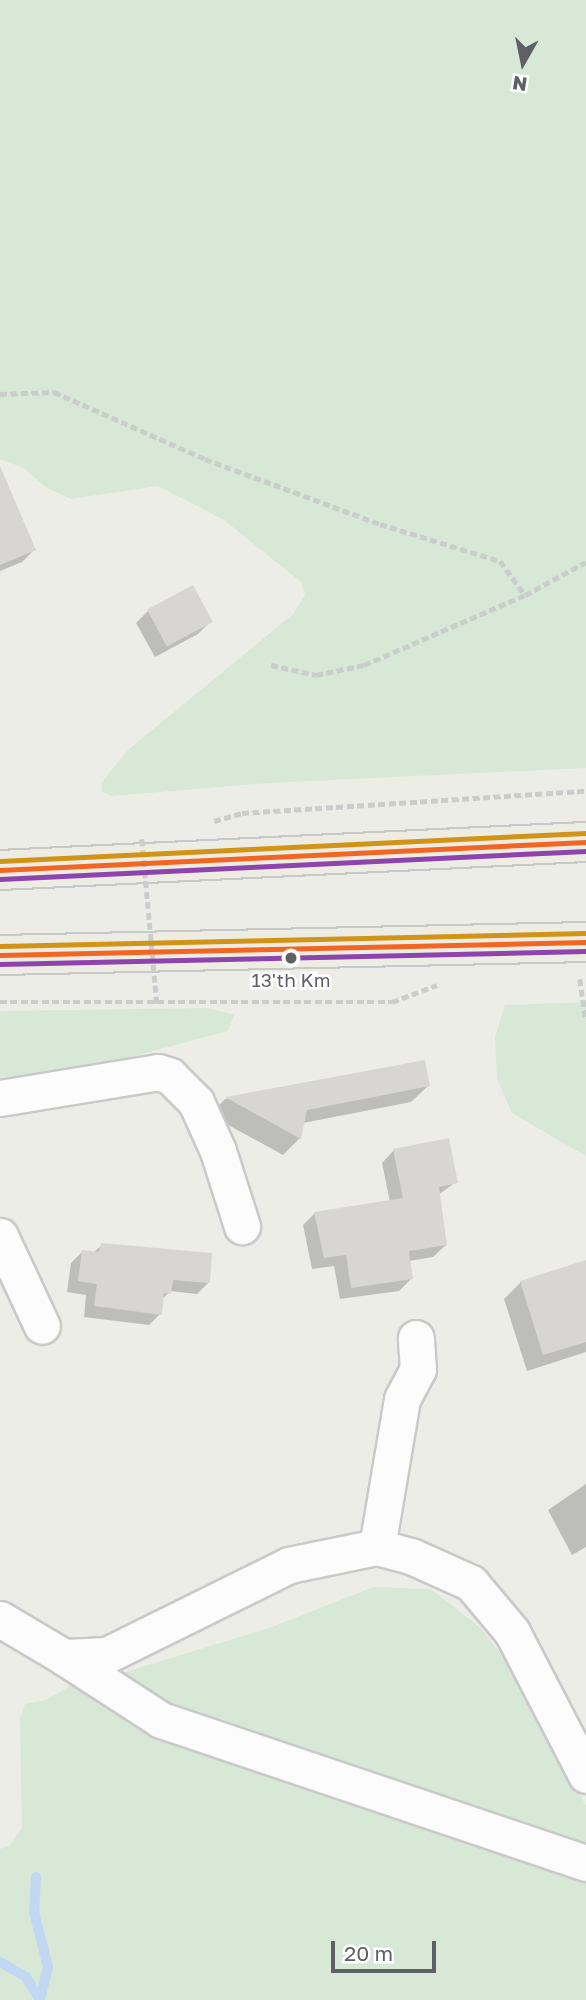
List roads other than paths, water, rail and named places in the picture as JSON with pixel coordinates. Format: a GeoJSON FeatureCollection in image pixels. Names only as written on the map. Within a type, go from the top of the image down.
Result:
{"type":"FeatureCollection","features":[{"type":"Feature","properties":{"kind":"highway"},"geometry":{"type":"LineString","coordinates":[[0,870],[586,842]]}},
{"type":"Feature","properties":{"kind":"highway"},"geometry":{"type":"LineString","coordinates":[[0,955],[586,942]]}},
{"type":"Feature","properties":{"kind":"street"},"geometry":{"type":"LineString","coordinates":[[0,1098],[158,1072],[170,1076],[197,1102],[218,1151],[242,1226]]}},
{"type":"Feature","properties":{"kind":"street"},"geometry":{"type":"LineString","coordinates":[[0,1236],[42,1326]]}},
{"type":"Feature","properties":{"kind":"street"},"geometry":{"type":"LineString","coordinates":[[377,1547],[401,1399],[418,1369],[416,1338]]}},
{"type":"Feature","properties":{"kind":"street"},"geometry":{"type":"LineString","coordinates":[[64,1657],[107,1655],[289,1565],[377,1547],[433,1563],[471,1583],[512,1632],[586,1775]]}},
{"type":"Feature","properties":{"kind":"street"},"geometry":{"type":"LineString","coordinates":[[0,1619],[161,1720],[586,1863]]}},
{"type":"Feature","properties":{"kind":"waterway"},"geometry":{"type":"LineString","coordinates":[[36,1877],[34,1912],[48,1967],[40,2000]]}},
{"type":"Feature","properties":{"kind":"waterway"},"geometry":{"type":"LineString","coordinates":[[0,1962],[26,1977],[40,2000]]}},
{"type":"Feature","properties":{"kind":"place","name":"13'th Km"},"geometry":{"type":"Point","coordinates":[291,958]}}]}
